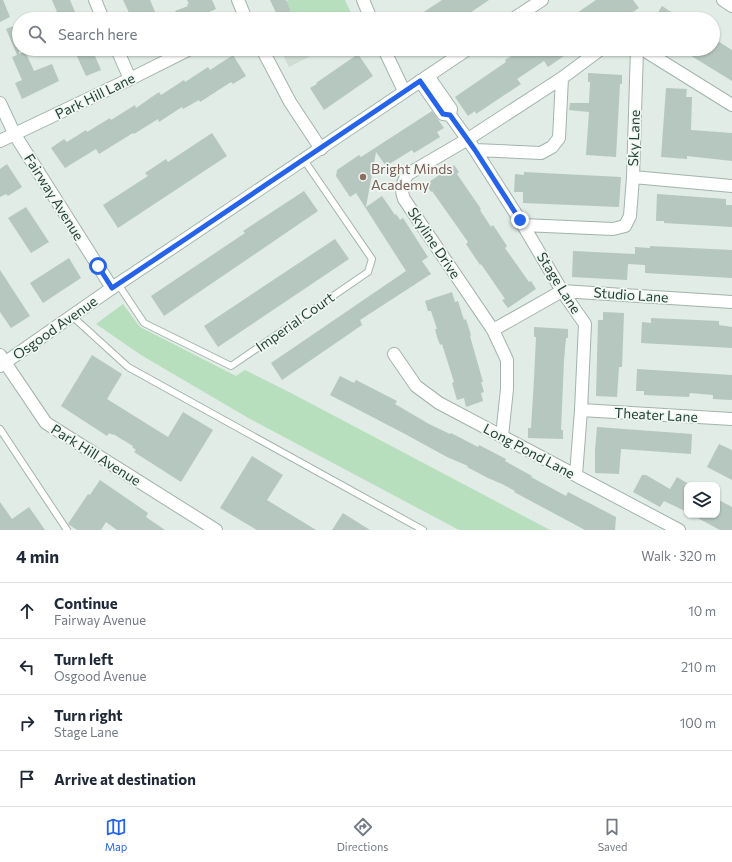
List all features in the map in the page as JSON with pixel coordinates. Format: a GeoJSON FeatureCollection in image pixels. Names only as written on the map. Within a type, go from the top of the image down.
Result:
{"type":"FeatureCollection","features":[{"type":"Feature","properties":{"kind":"street"},"geometry":{"type":"LineString","coordinates":[[95,0],[100,12]]}},
{"type":"Feature","properties":{"kind":"street"},"geometry":{"type":"LineString","coordinates":[[238,0],[243,12]]}},
{"type":"Feature","properties":{"kind":"street"},"geometry":{"type":"LineString","coordinates":[[363,0],[368,12]]}},
{"type":"Feature","properties":{"kind":"street"},"geometry":{"type":"LineString","coordinates":[[524,12],[542,0]]}},
{"type":"Feature","properties":{"kind":"street"},"geometry":{"type":"LineString","coordinates":[[723,0],[732,6]]}},
{"type":"Feature","properties":{"kind":"street"},"geometry":{"type":"LineString","coordinates":[[120,56],[130,79]]}},
{"type":"Feature","properties":{"kind":"street","name":"Park Hill Lane"},"geometry":{"type":"LineString","coordinates":[[0,141],[176,56]]}},
{"type":"Feature","properties":{"kind":"street"},"geometry":{"type":"LineString","coordinates":[[266,56],[290,102],[321,148]]}},
{"type":"Feature","properties":{"kind":"street"},"geometry":{"type":"LineString","coordinates":[[387,56],[404,91]]}},
{"type":"Feature","properties":{"kind":"street","name":"Osgood Avenue"},"geometry":{"type":"LineString","coordinates":[[2,361],[72,316],[457,56]]}},
{"type":"Feature","properties":{"kind":"street","name":"Skyline Drive"},"geometry":{"type":"LineString","coordinates":[[502,436],[507,389],[507,360],[493,330],[404,199],[402,193],[404,179],[408,174],[468,139],[562,78],[592,56]]}},
{"type":"Feature","properties":{"kind":"street","name":"Sky Lane"},"geometry":{"type":"LineString","coordinates":[[523,225],[613,229],[625,226],[630,216],[633,177],[637,56]]}},
{"type":"Feature","properties":{"kind":"street"},"geometry":{"type":"LineString","coordinates":[[654,56],[732,105]]}},
{"type":"Feature","properties":{"kind":"street","name":"Stage Lane"},"geometry":{"type":"LineString","coordinates":[[424,78],[443,114],[450,115],[468,139],[523,225],[562,290],[585,324],[576,475]]}},
{"type":"Feature","properties":{"kind":"street"},"geometry":{"type":"LineString","coordinates":[[475,150],[541,152],[552,148],[558,138],[562,78]]}},
{"type":"Feature","properties":{"kind":"street","name":"Fairway Avenue"},"geometry":{"type":"LineString","coordinates":[[0,103],[15,135],[115,286]]}},
{"type":"Feature","properties":{"kind":"street"},"geometry":{"type":"LineString","coordinates":[[633,177],[732,186]]}},
{"type":"Feature","properties":{"kind":"street"},"geometry":{"type":"LineString","coordinates":[[493,330],[562,290]]}},
{"type":"Feature","properties":{"kind":"street","name":"Studio Lane"},"geometry":{"type":"LineString","coordinates":[[562,290],[732,302]]}},
{"type":"Feature","properties":{"kind":"street","name":"Long Pond Lane"},"geometry":{"type":"LineString","coordinates":[[394,354],[416,386],[427,396],[679,530]]}},
{"type":"Feature","properties":{"kind":"street","name":"Park Hill Avenue"},"geometry":{"type":"LineString","coordinates":[[2,361],[46,423],[216,530]]}},
{"type":"Feature","properties":{"kind":"street","name":"Theater Lane"},"geometry":{"type":"LineString","coordinates":[[581,410],[732,419]]}},
{"type":"Feature","properties":{"kind":"lane","name":"Imperial Court"},"geometry":{"type":"LineString","coordinates":[[115,286],[144,323],[231,366],[368,272],[372,259],[304,160]]}},
{"type":"Feature","properties":{"kind":"lane"},"geometry":{"type":"LineString","coordinates":[[72,316],[128,367],[423,530]]}},
{"type":"Feature","properties":{"kind":"lane"},"geometry":{"type":"LineString","coordinates":[[0,429],[67,530]]}},
{"type":"Feature","properties":{"kind":"shaded area"},"geometry":{"type":"Polygon","coordinates":[[[284,56],[310,56],[289,67],[284,56]]]}},
{"type":"Feature","properties":{"kind":"green space"},"geometry":{"type":"Polygon","coordinates":[[[345,0],[351,12],[291,12],[286,1],[345,0]]]}},
{"type":"Feature","properties":{"kind":"green space"},"geometry":{"type":"Polygon","coordinates":[[[123,304],[140,327],[236,376],[245,370],[550,530],[459,530],[250,419],[141,355],[96,324],[123,304]]]}},
{"type":"Feature","properties":{"kind":"building"},"geometry":{"type":"Polygon","coordinates":[[[0,0],[3,0],[10,17],[0,22],[0,0]]]}},
{"type":"Feature","properties":{"kind":"building"},"geometry":{"type":"Polygon","coordinates":[[[52,0],[70,0],[75,12],[57,12],[52,0]]]}},
{"type":"Feature","properties":{"kind":"building"},"geometry":{"type":"Polygon","coordinates":[[[123,0],[150,0],[155,12],[129,12],[123,0]]]}},
{"type":"Feature","properties":{"kind":"building"},"geometry":{"type":"Polygon","coordinates":[[[187,0],[212,0],[216,9],[209,12],[176,12],[188,6],[187,4],[189,4],[187,0]]]}},
{"type":"Feature","properties":{"kind":"building"},"geometry":{"type":"Polygon","coordinates":[[[270,0],[286,0],[291,12],[276,12],[270,0]]]}},
{"type":"Feature","properties":{"kind":"building"},"geometry":{"type":"Polygon","coordinates":[[[442,0],[489,0],[471,12],[424,12],[442,0]]]}},
{"type":"Feature","properties":{"kind":"building"},"geometry":{"type":"Polygon","coordinates":[[[596,0],[633,0],[639,8],[633,12],[578,12],[596,0]]]}},
{"type":"Feature","properties":{"kind":"building"},"geometry":{"type":"Polygon","coordinates":[[[662,6],[671,12],[658,12],[662,6]]]}},
{"type":"Feature","properties":{"kind":"building"},"geometry":{"type":"Polygon","coordinates":[[[12,27],[12,43],[6,29],[12,27]]]}},
{"type":"Feature","properties":{"kind":"building"},"geometry":{"type":"Polygon","coordinates":[[[720,42],[732,50],[732,81],[691,56],[720,56],[720,42]]]}},
{"type":"Feature","properties":{"kind":"building"},"geometry":{"type":"Polygon","coordinates":[[[27,56],[34,71],[52,64],[59,81],[22,99],[15,83],[22,80],[12,57],[27,56]]]}},
{"type":"Feature","properties":{"kind":"building"},"geometry":{"type":"Polygon","coordinates":[[[77,56],[95,56],[101,70],[86,76],[77,56]]]}},
{"type":"Feature","properties":{"kind":"building"},"geometry":{"type":"Polygon","coordinates":[[[234,56],[246,76],[233,84],[231,82],[200,102],[199,100],[183,109],[182,107],[159,122],[158,119],[99,154],[96,149],[65,168],[51,148],[64,139],[67,142],[86,130],[87,132],[110,118],[111,120],[135,105],[136,108],[159,92],[161,95],[208,67],[210,70],[234,56]]]}},
{"type":"Feature","properties":{"kind":"building"},"geometry":{"type":"Polygon","coordinates":[[[355,56],[359,56],[373,76],[324,110],[310,88],[317,84],[316,83],[355,56]]]}},
{"type":"Feature","properties":{"kind":"building"},"geometry":{"type":"Polygon","coordinates":[[[511,56],[564,56],[548,67],[544,61],[517,79],[521,84],[476,114],[475,111],[468,116],[455,97],[506,62],[505,60],[511,56]]]}},
{"type":"Feature","properties":{"kind":"building"},"geometry":{"type":"Polygon","coordinates":[[[588,73],[622,75],[622,84],[620,84],[616,157],[586,155],[589,112],[569,110],[570,103],[589,103],[590,82],[588,82],[588,73]]]}},
{"type":"Feature","properties":{"kind":"building"},"geometry":{"type":"Polygon","coordinates":[[[666,88],[687,89],[686,97],[692,97],[691,130],[732,133],[732,161],[687,156],[687,159],[661,157],[666,88]]]}},
{"type":"Feature","properties":{"kind":"building"},"geometry":{"type":"Polygon","coordinates":[[[432,111],[444,128],[437,132],[440,137],[414,153],[412,150],[386,166],[376,152],[366,207],[382,196],[395,215],[396,214],[400,220],[403,218],[428,257],[422,261],[431,274],[360,320],[362,325],[282,380],[271,363],[406,271],[356,193],[350,197],[336,176],[337,170],[359,155],[361,157],[432,111]]]}},
{"type":"Feature","properties":{"kind":"building"},"geometry":{"type":"Polygon","coordinates":[[[212,133],[227,156],[118,228],[103,205],[148,176],[145,173],[166,159],[168,162],[212,133]]]}},
{"type":"Feature","properties":{"kind":"building"},"geometry":{"type":"Polygon","coordinates":[[[7,164],[22,187],[8,196],[6,194],[0,197],[0,169],[7,164]]]}},
{"type":"Feature","properties":{"kind":"building"},"geometry":{"type":"Polygon","coordinates":[[[454,165],[459,172],[457,174],[481,209],[480,210],[491,227],[493,225],[507,246],[505,248],[529,282],[531,281],[536,289],[508,308],[502,300],[505,299],[466,244],[468,242],[426,184],[454,165]]]}},
{"type":"Feature","properties":{"kind":"building"},"geometry":{"type":"Polygon","coordinates":[[[524,172],[621,177],[619,207],[523,203],[523,192],[514,192],[515,174],[524,175],[524,172]]]}},
{"type":"Feature","properties":{"kind":"building"},"geometry":{"type":"Polygon","coordinates":[[[304,191],[318,211],[164,316],[151,296],[245,233],[243,231],[304,191]]]}},
{"type":"Feature","properties":{"kind":"building"},"geometry":{"type":"Polygon","coordinates":[[[657,194],[726,199],[726,205],[732,205],[732,227],[664,223],[664,221],[656,221],[657,194]]]}},
{"type":"Feature","properties":{"kind":"building"},"geometry":{"type":"Polygon","coordinates":[[[26,207],[49,242],[31,253],[8,218],[26,207]]]}},
{"type":"Feature","properties":{"kind":"building"},"geometry":{"type":"Polygon","coordinates":[[[335,239],[349,259],[218,347],[204,326],[335,239]]]}},
{"type":"Feature","properties":{"kind":"building"},"geometry":{"type":"Polygon","coordinates":[[[650,246],[732,250],[732,278],[645,273],[645,265],[628,264],[627,280],[572,277],[573,251],[635,254],[635,247],[650,248],[650,246]]]}},
{"type":"Feature","properties":{"kind":"building"},"geometry":{"type":"Polygon","coordinates":[[[69,258],[81,278],[43,303],[30,283],[69,258]]]}},
{"type":"Feature","properties":{"kind":"building"},"geometry":{"type":"Polygon","coordinates":[[[0,270],[30,316],[11,328],[0,312],[0,270]]]}},
{"type":"Feature","properties":{"kind":"building"},"geometry":{"type":"Polygon","coordinates":[[[452,292],[455,302],[458,301],[464,320],[466,319],[483,382],[481,382],[484,392],[481,393],[483,401],[466,407],[464,398],[457,400],[452,383],[454,382],[442,344],[440,345],[431,311],[428,311],[425,301],[452,292]]]}},
{"type":"Feature","properties":{"kind":"building"},"geometry":{"type":"Polygon","coordinates":[[[603,312],[624,313],[622,367],[619,367],[617,397],[596,396],[598,320],[603,320],[603,312]]]}},
{"type":"Feature","properties":{"kind":"building"},"geometry":{"type":"Polygon","coordinates":[[[651,318],[719,321],[719,325],[732,327],[732,348],[641,343],[642,322],[651,323],[651,318]]]}},
{"type":"Feature","properties":{"kind":"building"},"geometry":{"type":"Polygon","coordinates":[[[534,327],[568,329],[564,360],[561,430],[563,430],[563,439],[528,438],[528,428],[531,428],[534,379],[536,337],[534,337],[534,327]]]}},
{"type":"Feature","properties":{"kind":"building"},"geometry":{"type":"Polygon","coordinates":[[[92,355],[122,374],[107,399],[168,437],[183,412],[213,430],[181,482],[134,452],[136,450],[132,447],[133,446],[113,434],[109,433],[107,436],[61,406],[92,355]]]}},
{"type":"Feature","properties":{"kind":"building"},"geometry":{"type":"Polygon","coordinates":[[[637,369],[732,375],[732,400],[713,399],[713,395],[690,393],[689,397],[644,395],[644,391],[636,391],[637,369]]]}},
{"type":"Feature","properties":{"kind":"building"},"geometry":{"type":"Polygon","coordinates":[[[340,376],[354,383],[356,380],[397,401],[395,404],[429,424],[450,434],[451,433],[478,447],[479,445],[506,459],[505,461],[566,496],[568,492],[616,517],[615,530],[585,530],[502,484],[467,467],[468,466],[447,457],[330,395],[340,376]]]}},
{"type":"Feature","properties":{"kind":"building"},"geometry":{"type":"Polygon","coordinates":[[[597,427],[692,434],[691,454],[621,449],[619,474],[595,473],[597,427]]]}},
{"type":"Feature","properties":{"kind":"building"},"geometry":{"type":"Polygon","coordinates":[[[719,444],[732,450],[732,480],[707,467],[719,444]]]}},
{"type":"Feature","properties":{"kind":"building"},"geometry":{"type":"Polygon","coordinates":[[[252,456],[283,475],[267,500],[316,530],[257,530],[220,508],[252,456]]]}},
{"type":"Feature","properties":{"kind":"building"},"geometry":{"type":"Polygon","coordinates":[[[642,475],[646,475],[670,489],[677,477],[685,482],[684,482],[684,511],[664,501],[660,507],[633,492],[642,475]]]}},
{"type":"Feature","properties":{"kind":"building"},"geometry":{"type":"Polygon","coordinates":[[[100,480],[148,513],[146,517],[165,530],[117,530],[106,522],[101,530],[77,530],[68,524],[88,494],[90,495],[100,480]]]}},
{"type":"Feature","properties":{"kind":"building"},"geometry":{"type":"Polygon","coordinates":[[[720,501],[732,507],[732,530],[720,530],[698,518],[720,518],[720,501]]]}},
{"type":"Feature","properties":{"kind":"building"},"geometry":{"type":"Polygon","coordinates":[[[0,502],[12,519],[29,507],[45,530],[0,530],[0,502]]]}},
{"type":"Feature","properties":{"kind":"building"},"geometry":{"type":"Polygon","coordinates":[[[343,513],[370,530],[332,530],[343,513]]]}},
{"type":"Feature","properties":{"kind":"place","name":"Bright Minds Academy"},"geometry":{"type":"Point","coordinates":[363,177]}},
{"type":"Feature","properties":{"kind":"route"},"geometry":{"type":"LineString","coordinates":[[98,266],[112,288],[420,81],[443,114],[450,115],[468,139],[520,220]]}}]}
